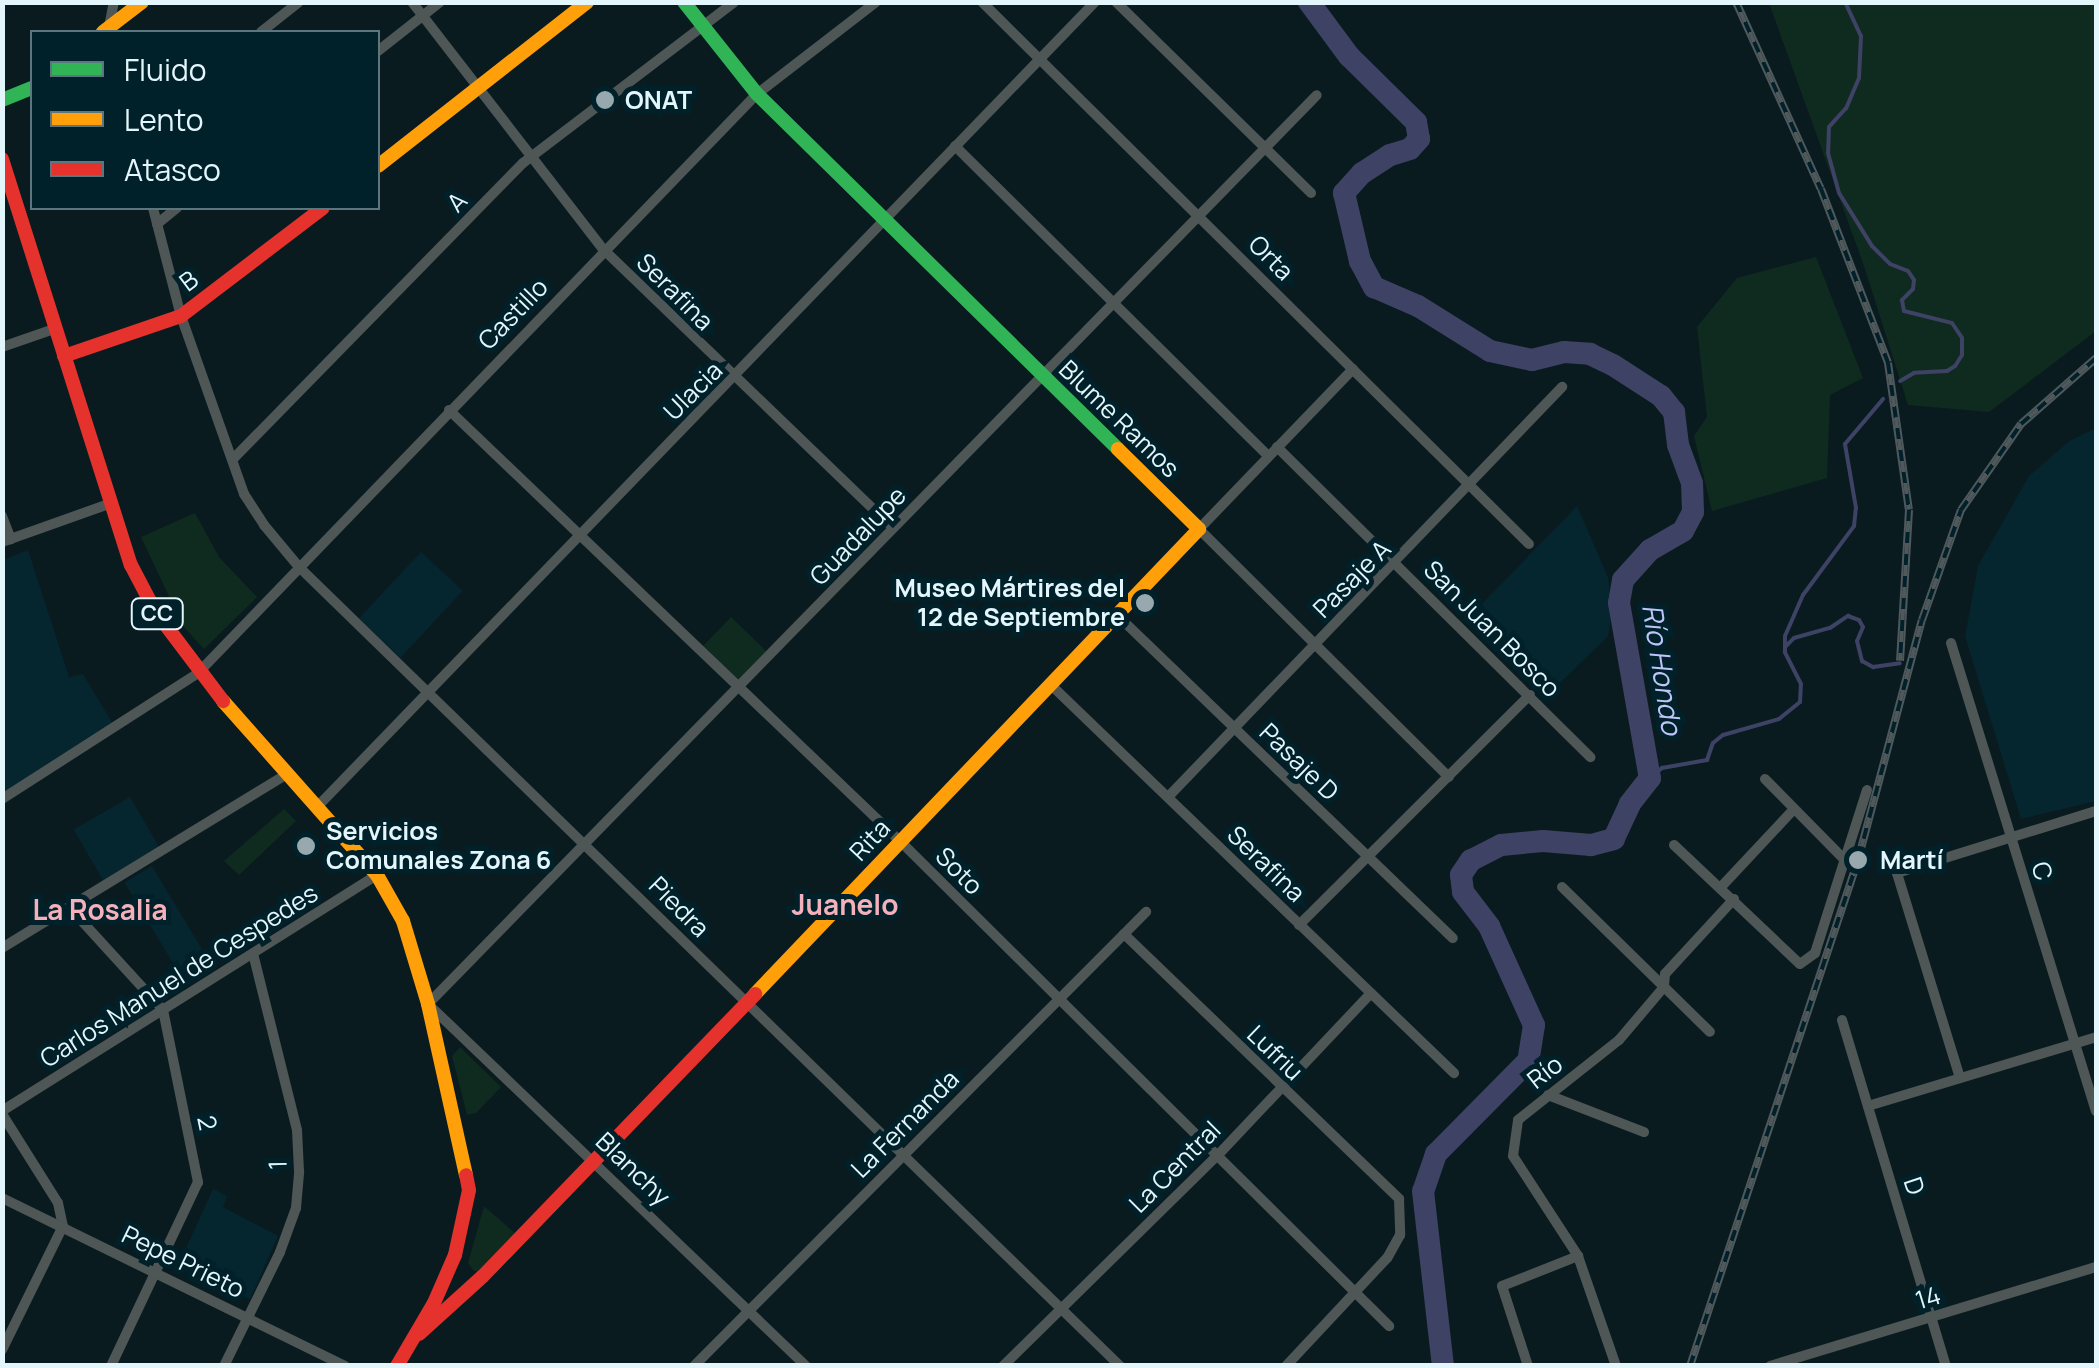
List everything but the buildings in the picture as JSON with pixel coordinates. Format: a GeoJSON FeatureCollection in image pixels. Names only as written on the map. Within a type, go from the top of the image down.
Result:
{"type":"FeatureCollection","features":[{"type":"Feature","properties":{"kind":"street"},"geometry":{"type":"LineString","coordinates":[[107,30],[114,2]]}},
{"type":"Feature","properties":{"kind":"street"},"geometry":{"type":"LineString","coordinates":[[108,30],[142,2]]}},
{"type":"Feature","properties":{"kind":"street"},"geometry":{"type":"LineString","coordinates":[[264,30],[299,2]]}},
{"type":"Feature","properties":{"kind":"street","name":"Serafina"},"geometry":{"type":"LineString","coordinates":[[412,2],[603,249],[892,528]]}},
{"type":"Feature","properties":{"kind":"street"},"geometry":{"type":"LineString","coordinates":[[380,49],[440,2]]}},
{"type":"Feature","properties":{"kind":"street"},"geometry":{"type":"LineString","coordinates":[[380,164],[587,2]]}},
{"type":"Feature","properties":{"kind":"street","name":"Blume Ramos"},"geometry":{"type":"LineString","coordinates":[[684,2],[757,94],[1449,777]]}},
{"type":"Feature","properties":{"kind":"street","name":"A"},"geometry":{"type":"LineString","coordinates":[[233,459],[532,157],[734,2]]}},
{"type":"Feature","properties":{"kind":"street","name":"Castillo"},"geometry":{"type":"LineString","coordinates":[[2,799],[198,674],[603,249],[757,94],[876,2]]}},
{"type":"Feature","properties":{"kind":"street","name":"Orta"},"geometry":{"type":"LineString","coordinates":[[982,2],[1529,544]]}},
{"type":"Feature","properties":{"kind":"street","name":"Ulacia"},"geometry":{"type":"LineString","coordinates":[[318,806],[1095,2]]}},
{"type":"Feature","properties":{"kind":"street"},"geometry":{"type":"LineString","coordinates":[[1116,2],[1312,193]]}},
{"type":"Feature","properties":{"kind":"street"},"geometry":{"type":"LineString","coordinates":[[2,100],[30,89]]}},
{"type":"Feature","properties":{"kind":"street","name":"Guadalupe"},"geometry":{"type":"LineString","coordinates":[[428,1004],[1317,95]]}},
{"type":"Feature","properties":{"kind":"street","name":"San Juan Bosco"},"geometry":{"type":"LineString","coordinates":[[954,146],[1112,302],[1397,562],[1590,757]]}},
{"type":"Feature","properties":{"kind":"street","name":"CC"},"geometry":{"type":"LineString","coordinates":[[2,159],[109,504],[155,611],[198,674],[377,876],[403,921],[428,1004],[468,1190],[455,1255],[416,1337],[397,1366]]}},
{"type":"Feature","properties":{"kind":"street","name":"Piedra"},"geometry":{"type":"LineString","coordinates":[[154,210],[180,316],[244,494],[299,566],[1120,1366]]}},
{"type":"Feature","properties":{"kind":"street"},"geometry":{"type":"LineString","coordinates":[[157,224],[175,210]]}},
{"type":"Feature","properties":{"kind":"street","name":"B"},"geometry":{"type":"LineString","coordinates":[[64,356],[180,316],[320,210]]}},
{"type":"Feature","properties":{"kind":"street"},"geometry":{"type":"LineString","coordinates":[[2,347],[54,329]]}},
{"type":"Feature","properties":{"kind":"street","name":"Rita"},"geometry":{"type":"LineString","coordinates":[[416,1337],[596,1160],[1353,369]]}},
{"type":"Feature","properties":{"kind":"street","name":"Pasaje A"},"geometry":{"type":"LineString","coordinates":[[1168,797],[1562,387]]}},
{"type":"Feature","properties":{"kind":"street","name":"Soto"},"geometry":{"type":"LineString","coordinates":[[450,410],[900,841],[1389,1326]]}},
{"type":"Feature","properties":{"kind":"street"},"geometry":{"type":"LineString","coordinates":[[2,516],[7,540],[109,504]]}},
{"type":"Feature","properties":{"kind":"street","name":"Pasaje D"},"geometry":{"type":"LineString","coordinates":[[1117,615],[1453,938]]}},
{"type":"Feature","properties":{"kind":"street","name":"C"},"geometry":{"type":"LineString","coordinates":[[1951,644],[2096,1111]]}},
{"type":"Feature","properties":{"kind":"street","name":"Serafina"},"geometry":{"type":"LineString","coordinates":[[1050,684],[1454,1073]]}},
{"type":"Feature","properties":{"kind":"street"},"geometry":{"type":"LineString","coordinates":[[1299,925],[1530,695]]}},
{"type":"Feature","properties":{"kind":"street"},"geometry":{"type":"LineString","coordinates":[[2,948],[287,774]]}},
{"type":"Feature","properties":{"kind":"street"},"geometry":{"type":"LineString","coordinates":[[1764,779],[1844,860]]}},
{"type":"Feature","properties":{"kind":"street"},"geometry":{"type":"LineString","coordinates":[[1674,845],[1800,964],[1814,952],[1867,790]]}},
{"type":"Feature","properties":{"kind":"street"},"geometry":{"type":"LineString","coordinates":[[1721,887],[1794,808]]}},
{"type":"Feature","properties":{"kind":"street"},"geometry":{"type":"LineString","coordinates":[[1960,1078],[1897,873],[2096,811]]}},
{"type":"Feature","properties":{"kind":"street","name":"Carlos Manuel de Cespedes"},"geometry":{"type":"LineString","coordinates":[[2,1113],[377,876]]}},
{"type":"Feature","properties":{"kind":"street"},"geometry":{"type":"LineString","coordinates":[[1562,887],[1710,1032]]}},
{"type":"Feature","properties":{"kind":"street","name":"Río"},"geometry":{"type":"LineString","coordinates":[[1616,1366],[1578,1256],[1513,1156],[1518,1120],[1619,1040],[1664,988],[1665,974],[1734,899]]}},
{"type":"Feature","properties":{"kind":"street"},"geometry":{"type":"LineString","coordinates":[[70,907],[163,1010]]}},
{"type":"Feature","properties":{"kind":"street","name":"La Fernanda"},"geometry":{"type":"LineString","coordinates":[[694,1366],[1146,912]]}},
{"type":"Feature","properties":{"kind":"street","name":"Lufriu"},"geometry":{"type":"LineString","coordinates":[[1124,934],[1399,1199],[1400,1235],[1356,1293]]}},
{"type":"Feature","properties":{"kind":"street","name":"1"},"geometry":{"type":"LineString","coordinates":[[224,1366],[280,1252],[296,1208],[299,1170],[297,1130],[253,953]]}},
{"type":"Feature","properties":{"kind":"street","name":"La Central"},"geometry":{"type":"LineString","coordinates":[[1002,1366],[1217,1156],[1371,992]]}},
{"type":"Feature","properties":{"kind":"street","name":"Blanchy"},"geometry":{"type":"LineString","coordinates":[[428,1004],[596,1160],[806,1366]]}},
{"type":"Feature","properties":{"kind":"street","name":"2"},"geometry":{"type":"LineString","coordinates":[[111,1366],[198,1182],[163,1010]]}},
{"type":"Feature","properties":{"kind":"street","name":"D"},"geometry":{"type":"LineString","coordinates":[[1842,1020],[1946,1366]]}},
{"type":"Feature","properties":{"kind":"street"},"geometry":{"type":"LineString","coordinates":[[1868,1106],[2096,1037]]}},
{"type":"Feature","properties":{"kind":"street"},"geometry":{"type":"LineString","coordinates":[[1548,1095],[1644,1132]]}},
{"type":"Feature","properties":{"kind":"street"},"geometry":{"type":"LineString","coordinates":[[2,1113],[58,1203],[63,1226],[2,1350]]}},
{"type":"Feature","properties":{"kind":"street","name":"Pepe Prieto"},"geometry":{"type":"LineString","coordinates":[[2,1198],[248,1315],[344,1366]]}},
{"type":"Feature","properties":{"kind":"street"},"geometry":{"type":"LineString","coordinates":[[1528,1366],[1502,1286],[1578,1256]]}},
{"type":"Feature","properties":{"kind":"street","name":"14"},"geometry":{"type":"LineString","coordinates":[[1770,1366],[2096,1267]]}},
{"type":"Feature","properties":{"kind":"street"},"geometry":{"type":"LineString","coordinates":[[1286,1366],[1356,1293]]}},
{"type":"Feature","properties":{"kind":"shaded area"},"geometry":{"type":"Polygon","coordinates":[[[2096,428],[2096,801],[2021,819],[1965,636],[1978,566],[2029,476],[2069,441],[2096,428]]]}},
{"type":"Feature","properties":{"kind":"shaded area"},"geometry":{"type":"Polygon","coordinates":[[[1577,506],[1608,577],[1612,612],[1608,636],[1545,698],[1467,619],[1577,506]]]}},
{"type":"Feature","properties":{"kind":"shaded area"},"geometry":{"type":"Polygon","coordinates":[[[28,550],[69,677],[83,674],[113,724],[3,794],[3,560],[28,550]]]}},
{"type":"Feature","properties":{"kind":"shaded area"},"geometry":{"type":"Polygon","coordinates":[[[421,552],[463,591],[401,657],[359,619],[421,552]]]}},
{"type":"Feature","properties":{"kind":"shaded area"},"geometry":{"type":"Polygon","coordinates":[[[130,797],[160,848],[103,881],[74,830],[130,797]]]}},
{"type":"Feature","properties":{"kind":"shaded area"},"geometry":{"type":"Polygon","coordinates":[[[152,866],[212,966],[185,983],[125,882],[152,866]]]}},
{"type":"Feature","properties":{"kind":"shaded area"},"geometry":{"type":"Polygon","coordinates":[[[213,1189],[227,1196],[223,1207],[278,1236],[250,1299],[178,1266],[213,1189]]]}},
{"type":"Feature","properties":{"kind":"green space"},"geometry":{"type":"Polygon","coordinates":[[[1769,3],[2096,3],[2096,331],[1989,412],[1908,405],[1864,266],[1769,3]]]}},
{"type":"Feature","properties":{"kind":"green space"},"geometry":{"type":"Polygon","coordinates":[[[1816,257],[1863,378],[1830,395],[1827,478],[1712,511],[1694,436],[1707,417],[1697,327],[1737,278],[1816,257]]]}},
{"type":"Feature","properties":{"kind":"green space"},"geometry":{"type":"Polygon","coordinates":[[[195,513],[219,557],[257,597],[204,649],[183,626],[141,537],[195,513]]]}},
{"type":"Feature","properties":{"kind":"green space"},"geometry":{"type":"Polygon","coordinates":[[[731,617],[767,652],[739,681],[703,646],[731,617]]]}},
{"type":"Feature","properties":{"kind":"green space"},"geometry":{"type":"Polygon","coordinates":[[[284,809],[296,821],[239,875],[224,861],[284,809]]]}},
{"type":"Feature","properties":{"kind":"green space"},"geometry":{"type":"Polygon","coordinates":[[[460,1047],[501,1087],[476,1113],[467,1115],[452,1056],[460,1047]]]}},
{"type":"Feature","properties":{"kind":"green space"},"geometry":{"type":"Polygon","coordinates":[[[484,1206],[517,1235],[481,1271],[474,1271],[468,1263],[484,1206]]]}},
{"type":"Feature","properties":{"kind":"waterway","name":"Río Hondo"},"geometry":{"type":"LineString","coordinates":[[1309,2],[1349,56],[1416,122],[1419,139],[1410,149],[1390,155],[1362,173],[1344,193],[1360,261],[1374,287],[1418,306],[1490,351],[1532,360],[1564,352],[1590,354],[1613,365],[1661,396],[1674,412],[1678,445],[1692,483],[1693,512],[1683,531],[1650,550],[1623,580],[1619,603],[1650,778],[1630,804],[1614,839],[1591,845],[1543,841],[1501,845],[1471,860],[1461,875],[1463,892],[1489,926],[1534,1025],[1528,1061],[1436,1154],[1423,1191],[1443,1366]]}},
{"type":"Feature","properties":{"kind":"waterway"},"geometry":{"type":"LineString","coordinates":[[1845,2],[1861,36],[1859,78],[1846,108],[1829,127],[1828,153],[1839,193],[1872,246],[1890,264],[1908,271],[1914,280],[1913,289],[1902,300],[1904,311],[1952,323],[1962,338],[1962,355],[1955,366],[1947,371],[1914,373],[1900,381]]}},
{"type":"Feature","properties":{"kind":"waterway"},"geometry":{"type":"LineString","coordinates":[[1650,778],[1662,768],[1707,760],[1713,743],[1723,735],[1779,719],[1800,702],[1801,684],[1785,652],[1785,636],[1803,595],[1854,526],[1856,508],[1845,444],[1883,399]]}},
{"type":"Feature","properties":{"kind":"waterway"},"geometry":{"type":"LineString","coordinates":[[1785,647],[1794,638],[1830,628],[1848,616],[1859,620],[1863,627],[1857,641],[1862,661],[1873,667],[1900,663]]}},
{"type":"Feature","properties":{"kind":"railway"},"geometry":{"type":"LineString","coordinates":[[1736,2],[1821,189],[1888,363],[1909,510],[1900,661]]}},
{"type":"Feature","properties":{"kind":"railway"},"geometry":{"type":"LineString","coordinates":[[1690,1366],[1858,860],[1922,620],[1961,510],[2021,424],[2096,358]]}},
{"type":"Feature","properties":{"kind":"traffic: fast"},"geometry":{"type":"LineString","coordinates":[[684,2],[757,94],[1118,449]]}},
{"type":"Feature","properties":{"kind":"traffic: fast"},"geometry":{"type":"LineString","coordinates":[[2,100],[30,89]]}},
{"type":"Feature","properties":{"kind":"traffic: slow"},"geometry":{"type":"LineString","coordinates":[[106,30],[142,2]]}},
{"type":"Feature","properties":{"kind":"traffic: slow"},"geometry":{"type":"LineString","coordinates":[[380,164],[587,2]]}},
{"type":"Feature","properties":{"kind":"traffic: slow"},"geometry":{"type":"LineString","coordinates":[[755,994],[1199,529],[1118,449]]}},
{"type":"Feature","properties":{"kind":"traffic: slow"},"geometry":{"type":"LineString","coordinates":[[223,701],[377,875],[403,921],[428,1004],[466,1175]]}},
{"type":"Feature","properties":{"kind":"traffic: jam"},"geometry":{"type":"LineString","coordinates":[[2,159],[131,565],[155,611],[223,701]]}},
{"type":"Feature","properties":{"kind":"traffic: jam"},"geometry":{"type":"LineString","coordinates":[[64,356],[181,316],[320,210]]}},
{"type":"Feature","properties":{"kind":"traffic: jam"},"geometry":{"type":"LineString","coordinates":[[419,1334],[483,1276],[755,994]]}},
{"type":"Feature","properties":{"kind":"traffic: jam"},"geometry":{"type":"LineString","coordinates":[[397,1366],[434,1303],[455,1255],[469,1190],[466,1175]]}},
{"type":"Feature","properties":{"kind":"place","name":"ONAT"},"geometry":{"type":"Point","coordinates":[605,100]}},
{"type":"Feature","properties":{"kind":"place","name":"Museo Mártires del 12 de Septiembre"},"geometry":{"type":"Point","coordinates":[1145,603]}},
{"type":"Feature","properties":{"kind":"place","name":"Servicios Comunales Zona 6"},"geometry":{"type":"Point","coordinates":[306,846]}},
{"type":"Feature","properties":{"kind":"place","name":"Martí"},"geometry":{"type":"Point","coordinates":[1858,860]}},
{"type":"Feature","properties":{"kind":"district","name":"Juanelo"},"geometry":{"type":"Point","coordinates":[845,904]}},
{"type":"Feature","properties":{"kind":"district","name":"La Rosalia"},"geometry":{"type":"Point","coordinates":[100,909]}}]}
